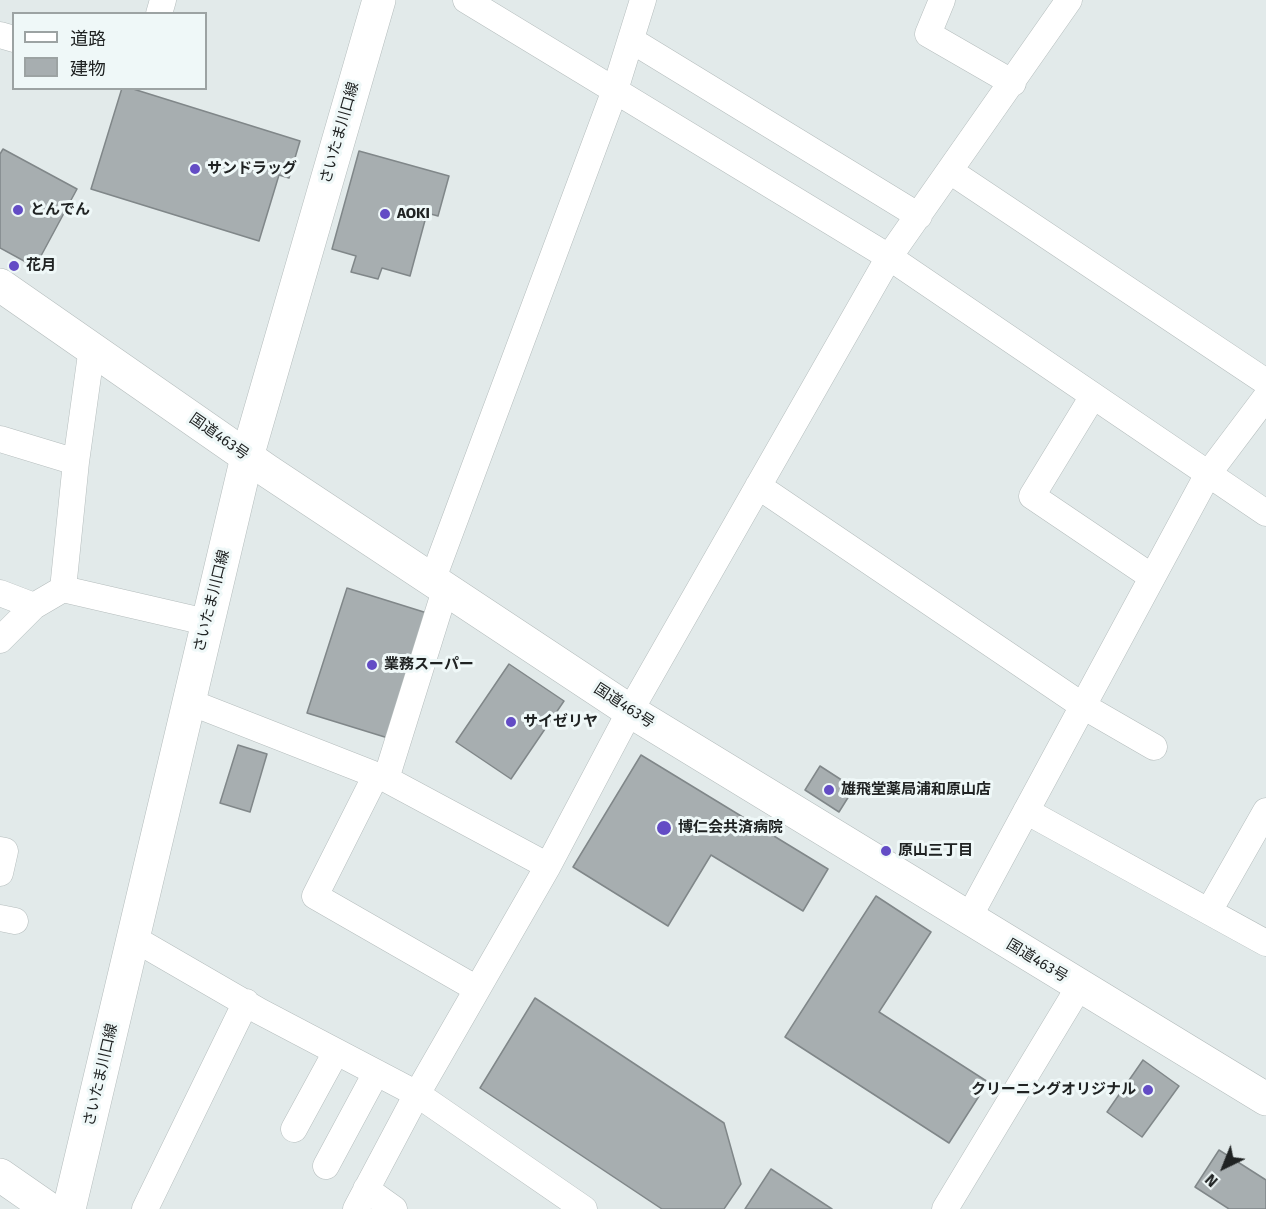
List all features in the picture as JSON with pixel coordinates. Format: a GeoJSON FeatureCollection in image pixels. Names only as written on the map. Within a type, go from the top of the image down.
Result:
{"type":"FeatureCollection","features":[{"type":"Feature","properties":{"kind":"main road","name":"さいたま川口線"},"geometry":{"type":"LineString","coordinates":[[69,1209],[187,701],[247,457],[379,0]]}},
{"type":"Feature","properties":{"kind":"main road","name":"国道463号"},"geometry":{"type":"LineString","coordinates":[[0,285],[247,457],[630,711],[1266,1100]]}},
{"type":"Feature","properties":{"kind":"main road"},"geometry":{"type":"LineString","coordinates":[[0,1175],[49,1209]]}},
{"type":"Feature","properties":{"kind":"street"},"geometry":{"type":"LineString","coordinates":[[466,0],[889,257],[1266,513]]}},
{"type":"Feature","properties":{"kind":"street"},"geometry":{"type":"LineString","coordinates":[[477,989],[315,896],[381,777],[438,585],[615,90],[643,0]]}},
{"type":"Feature","properties":{"kind":"street"},"geometry":{"type":"LineString","coordinates":[[942,0],[928,34],[1013,83]]}},
{"type":"Feature","properties":{"kind":"street"},"geometry":{"type":"LineString","coordinates":[[394,1209],[361,1199],[417,1094],[548,866],[630,711],[889,257],[1069,0]]}},
{"type":"Feature","properties":{"kind":"street"},"geometry":{"type":"LineString","coordinates":[[631,40],[919,216]]}},
{"type":"Feature","properties":{"kind":"street"},"geometry":{"type":"LineString","coordinates":[[950,171],[1266,382]]}},
{"type":"Feature","properties":{"kind":"street"},"geometry":{"type":"LineString","coordinates":[[63,589],[76,462],[92,347]]}},
{"type":"Feature","properties":{"kind":"street"},"geometry":{"type":"LineString","coordinates":[[1093,396],[1032,496],[1152,577]]}},
{"type":"Feature","properties":{"kind":"street"},"geometry":{"type":"LineString","coordinates":[[968,919],[1208,474],[1266,397]]}},
{"type":"Feature","properties":{"kind":"street"},"geometry":{"type":"LineString","coordinates":[[0,439],[76,462]]}},
{"type":"Feature","properties":{"kind":"street"},"geometry":{"type":"LineString","coordinates":[[758,486],[1083,706],[1154,747]]}},
{"type":"Feature","properties":{"kind":"street"},"geometry":{"type":"LineString","coordinates":[[0,640],[34,606],[63,589],[206,622]]}},
{"type":"Feature","properties":{"kind":"street"},"geometry":{"type":"LineString","coordinates":[[0,593],[34,606]]}},
{"type":"Feature","properties":{"kind":"street"},"geometry":{"type":"LineString","coordinates":[[187,701],[381,777],[548,866]]}},
{"type":"Feature","properties":{"kind":"street"},"geometry":{"type":"LineString","coordinates":[[1026,811],[1266,943]]}},
{"type":"Feature","properties":{"kind":"street"},"geometry":{"type":"LineString","coordinates":[[1209,911],[1266,811]]}},
{"type":"Feature","properties":{"kind":"street"},"geometry":{"type":"LineString","coordinates":[[0,850],[4,852],[0,873]]}},
{"type":"Feature","properties":{"kind":"street"},"geometry":{"type":"LineString","coordinates":[[133,938],[336,1052],[417,1094],[584,1209]]}},
{"type":"Feature","properties":{"kind":"street"},"geometry":{"type":"LineString","coordinates":[[945,1209],[1079,987]]}},
{"type":"Feature","properties":{"kind":"street"},"geometry":{"type":"LineString","coordinates":[[145,1209],[246,1002]]}},
{"type":"Feature","properties":{"kind":"street"},"geometry":{"type":"LineString","coordinates":[[294,1129],[336,1052]]}},
{"type":"Feature","properties":{"kind":"street"},"geometry":{"type":"LineString","coordinates":[[326,1166],[376,1073]]}},
{"type":"Feature","properties":{"kind":"building"},"geometry":{"type":"Polygon","coordinates":[[[121,90],[136,90],[300,141],[289,178],[279,175],[259,241],[91,189],[121,90]]]}},
{"type":"Feature","properties":{"kind":"building"},"geometry":{"type":"Polygon","coordinates":[[[3,149],[77,189],[35,267],[0,248],[0,154],[3,149]]]}},
{"type":"Feature","properties":{"kind":"building"},"geometry":{"type":"Polygon","coordinates":[[[359,151],[449,176],[438,216],[427,213],[410,276],[382,268],[378,279],[351,272],[356,256],[332,249],[359,151]]]}},
{"type":"Feature","properties":{"kind":"building"},"geometry":{"type":"Polygon","coordinates":[[[347,588],[427,613],[388,738],[307,713],[347,588]]]}},
{"type":"Feature","properties":{"kind":"building"},"geometry":{"type":"Polygon","coordinates":[[[509,664],[564,701],[511,779],[456,742],[509,664]]]}},
{"type":"Feature","properties":{"kind":"building"},"geometry":{"type":"Polygon","coordinates":[[[238,745],[267,754],[250,812],[220,803],[238,745]]]}},
{"type":"Feature","properties":{"kind":"building"},"geometry":{"type":"Polygon","coordinates":[[[641,755],[828,869],[803,911],[711,855],[668,926],[573,867],[641,755]]]}},
{"type":"Feature","properties":{"kind":"building"},"geometry":{"type":"Polygon","coordinates":[[[820,766],[854,788],[839,812],[805,790],[820,766]]]}},
{"type":"Feature","properties":{"kind":"building"},"geometry":{"type":"Polygon","coordinates":[[[876,896],[931,932],[879,1012],[988,1082],[949,1143],[785,1037],[876,896]]]}},
{"type":"Feature","properties":{"kind":"building"},"geometry":{"type":"Polygon","coordinates":[[[535,998],[724,1123],[741,1184],[724,1209],[662,1209],[480,1088],[535,998]]]}},
{"type":"Feature","properties":{"kind":"building"},"geometry":{"type":"Polygon","coordinates":[[[1143,1060],[1179,1086],[1142,1137],[1107,1112],[1143,1060]]]}},
{"type":"Feature","properties":{"kind":"building"},"geometry":{"type":"Polygon","coordinates":[[[1219,1150],[1266,1180],[1266,1209],[1229,1209],[1195,1187],[1219,1150]]]}},
{"type":"Feature","properties":{"kind":"building"},"geometry":{"type":"Polygon","coordinates":[[[771,1169],[832,1209],[745,1209],[771,1169]]]}},
{"type":"Feature","properties":{"kind":"place","name":"サンドラッグ"},"geometry":{"type":"Point","coordinates":[195,169]}},
{"type":"Feature","properties":{"kind":"place","name":"とんでん"},"geometry":{"type":"Point","coordinates":[18,210]}},
{"type":"Feature","properties":{"kind":"place","name":"AOKI"},"geometry":{"type":"Point","coordinates":[385,214]}},
{"type":"Feature","properties":{"kind":"place","name":"花月"},"geometry":{"type":"Point","coordinates":[14,266]}},
{"type":"Feature","properties":{"kind":"place","name":"業務スーパー"},"geometry":{"type":"Point","coordinates":[372,665]}},
{"type":"Feature","properties":{"kind":"place","name":"サイゼリヤ"},"geometry":{"type":"Point","coordinates":[511,722]}},
{"type":"Feature","properties":{"kind":"place","name":"雄飛堂薬局浦和原山店"},"geometry":{"type":"Point","coordinates":[829,790]}},
{"type":"Feature","properties":{"kind":"place","name":"博仁会共済病院"},"geometry":{"type":"Point","coordinates":[664,828]}},
{"type":"Feature","properties":{"kind":"place","name":"原山三丁目"},"geometry":{"type":"Point","coordinates":[886,851]}},
{"type":"Feature","properties":{"kind":"place","name":"クリーニングオリジナル"},"geometry":{"type":"Point","coordinates":[1148,1090]}}]}
